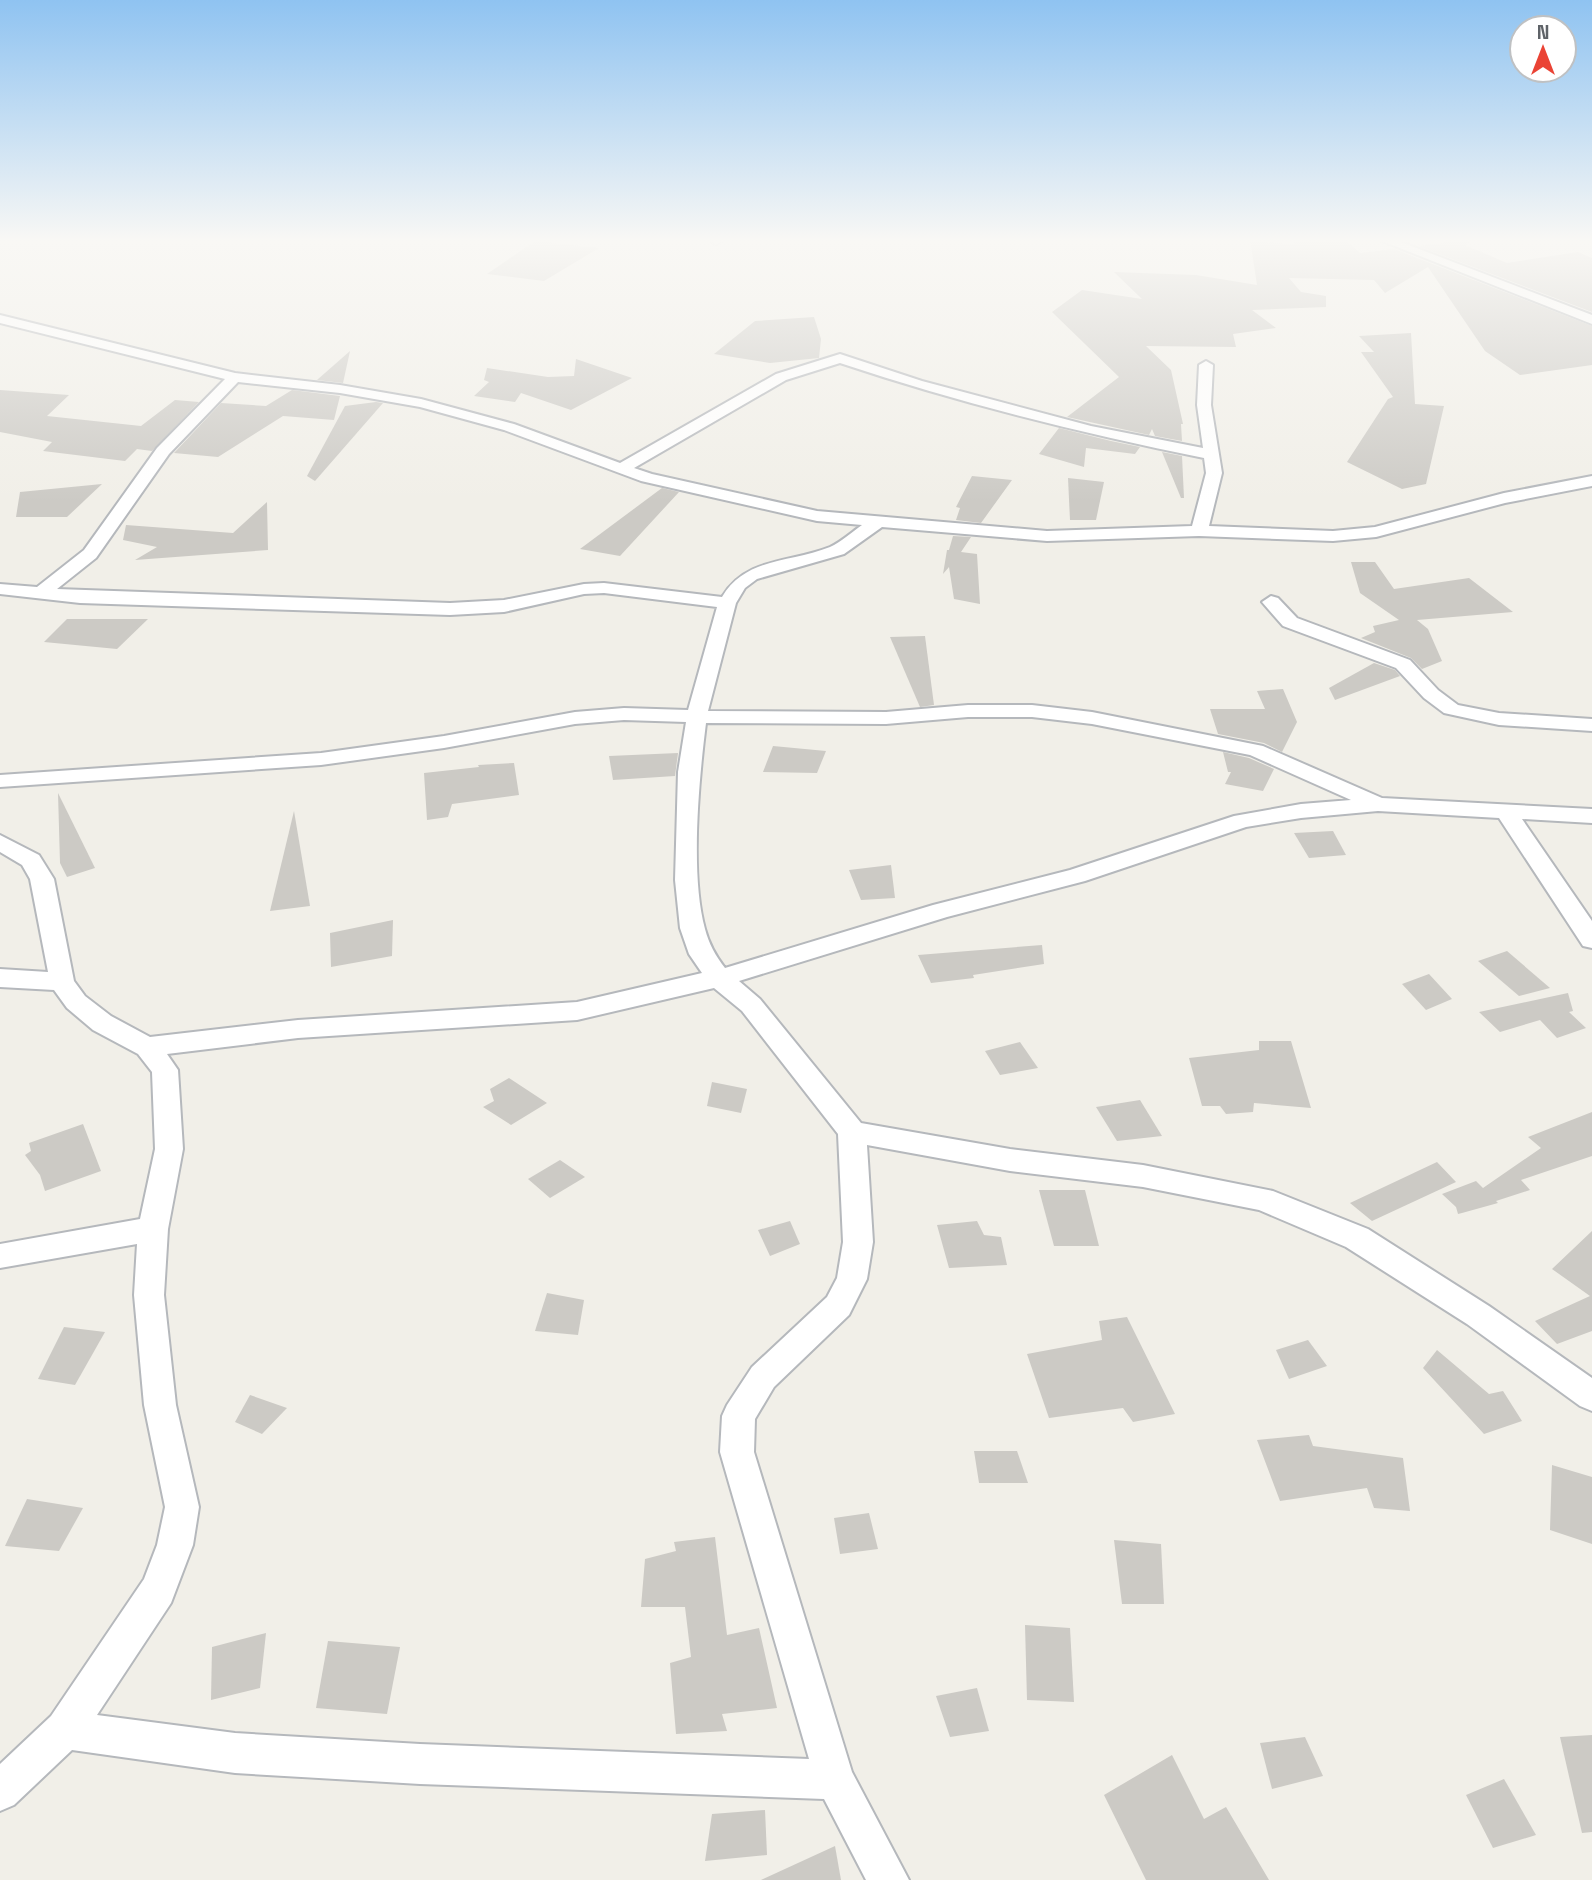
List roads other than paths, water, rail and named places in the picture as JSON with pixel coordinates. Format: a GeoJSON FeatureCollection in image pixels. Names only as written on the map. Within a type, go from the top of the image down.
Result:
{"type":"FeatureCollection","features":[{"type":"Feature","properties":{"kind":"street"},"geometry":{"type":"LineString","coordinates":[[31,327],[234,377],[340,389],[421,403],[509,427],[647,478],[817,516],[1047,536],[1199,531],[1333,536],[1376,532],[1503,498],[1592,481]]}},
{"type":"Feature","properties":{"kind":"street"},"geometry":{"type":"LineString","coordinates":[[622,468],[782,377],[840,358],[917,384],[1077,426],[1213,454]]}},
{"type":"Feature","properties":{"kind":"street"},"geometry":{"type":"LineString","coordinates":[[1199,531],[1214,473],[1204,405],[1206,365]]}},
{"type":"Feature","properties":{"kind":"street"},"geometry":{"type":"LineString","coordinates":[[43,592],[90,554],[163,451],[234,377]]}},
{"type":"Feature","properties":{"kind":"street"},"geometry":{"type":"LineString","coordinates":[[879,521],[838,550],[751,575],[738,585],[727,603],[697,715],[689,772],[687,880],[692,928],[701,954],[719,978],[751,1005],[852,1132],[858,1242],[852,1279],[838,1306],[763,1377],[739,1416],[737,1452],[835,1780],[888,1880]]}},
{"type":"Feature","properties":{"kind":"street"},"geometry":{"type":"LineString","coordinates":[[0,589],[80,597],[450,609],[504,606],[584,589],[604,588],[727,603]]}},
{"type":"Feature","properties":{"kind":"street"},"geometry":{"type":"LineString","coordinates":[[1271,602],[1290,622],[1403,664],[1430,693],[1450,709],[1472,715],[1592,725]]}},
{"type":"Feature","properties":{"kind":"street"},"geometry":{"type":"LineString","coordinates":[[0,781],[321,759],[444,742],[575,718],[624,714],[886,718],[968,711],[1032,711],[1092,718],[1256,750],[1378,804]]}},
{"type":"Feature","properties":{"kind":"street"},"geometry":{"type":"LineString","coordinates":[[147,1047],[298,1029],[577,1011],[719,978],[941,911],[1077,876],[1242,821],[1301,811],[1378,804],[1592,817]]}},
{"type":"Feature","properties":{"kind":"street"},"geometry":{"type":"LineString","coordinates":[[1506,811],[1592,940]]}},
{"type":"Feature","properties":{"kind":"street"},"geometry":{"type":"LineString","coordinates":[[0,842],[31,860],[43,879],[62,982],[76,1002],[102,1023],[147,1047],[165,1070],[169,1103],[169,1149],[153,1229],[149,1295],[160,1405],[182,1507],[175,1545],[158,1590],[65,1730],[0,1791]]}},
{"type":"Feature","properties":{"kind":"street"},"geometry":{"type":"LineString","coordinates":[[0,978],[62,982]]}},
{"type":"Feature","properties":{"kind":"street"},"geometry":{"type":"LineString","coordinates":[[852,1132],[1010,1160],[1143,1176],[1263,1199],[1357,1238],[1478,1315],[1592,1396]]}},
{"type":"Feature","properties":{"kind":"street"},"geometry":{"type":"LineString","coordinates":[[0,1256],[153,1229]]}},
{"type":"Feature","properties":{"kind":"street"},"geometry":{"type":"LineString","coordinates":[[65,1730],[248,1754],[420,1764],[835,1780]]}}]}
